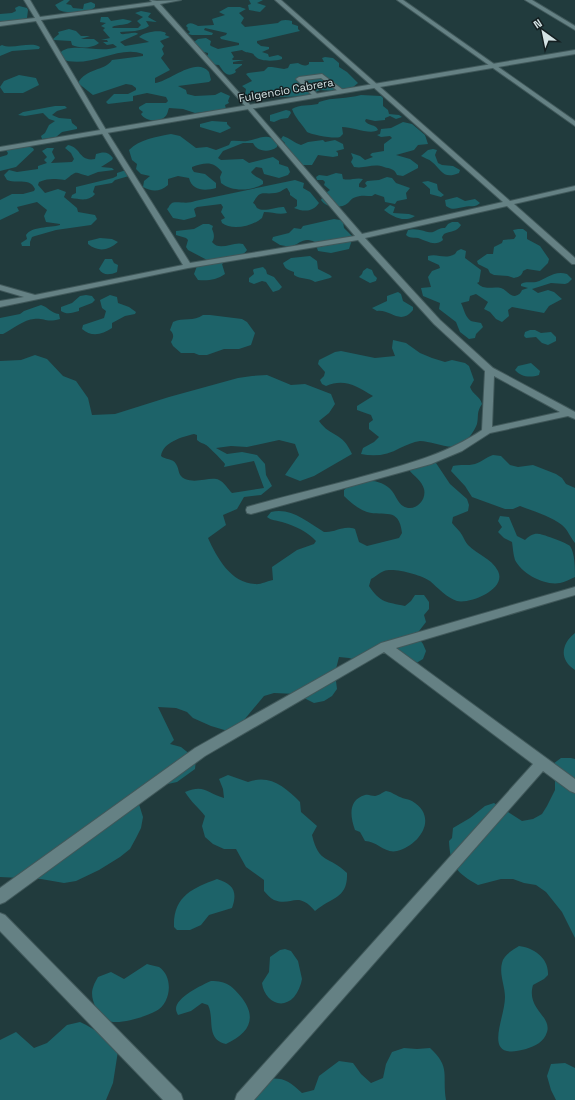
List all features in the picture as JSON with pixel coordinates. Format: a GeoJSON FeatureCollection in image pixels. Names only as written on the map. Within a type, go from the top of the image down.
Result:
{"type":"FeatureCollection","features":[{"type":"Feature","properties":{"kind":"street"},"geometry":{"type":"LineString","coordinates":[[27,0],[104,130],[188,266]]}},
{"type":"Feature","properties":{"kind":"street"},"geometry":{"type":"LineString","coordinates":[[0,24],[154,2],[178,0]]}},
{"type":"Feature","properties":{"kind":"street"},"geometry":{"type":"LineString","coordinates":[[278,0],[509,202],[575,262]]}},
{"type":"Feature","properties":{"kind":"street"},"geometry":{"type":"LineString","coordinates":[[400,0],[575,124]]}},
{"type":"Feature","properties":{"kind":"street"},"geometry":{"type":"LineString","coordinates":[[530,1],[539,1]]}},
{"type":"Feature","properties":{"kind":"street"},"geometry":{"type":"LineString","coordinates":[[530,1],[575,28]]}},
{"type":"Feature","properties":{"kind":"street"},"geometry":{"type":"LineString","coordinates":[[154,2],[249,107],[361,236],[378,258],[437,322],[490,370],[572,414]]}},
{"type":"Feature","properties":{"kind":"street","name":"Fulgencio Cabrera"},"geometry":{"type":"LineString","coordinates":[[0,148],[575,52]]}},
{"type":"Feature","properties":{"kind":"street"},"geometry":{"type":"LineString","coordinates":[[315,95],[300,79],[322,76],[341,91]]}},
{"type":"Feature","properties":{"kind":"street"},"geometry":{"type":"LineString","coordinates":[[0,304],[188,266],[361,236],[575,188]]}},
{"type":"Feature","properties":{"kind":"street"},"geometry":{"type":"LineString","coordinates":[[0,287],[35,297]]}},
{"type":"Feature","properties":{"kind":"street"},"geometry":{"type":"LineString","coordinates":[[487,432],[490,370]]}},
{"type":"Feature","properties":{"kind":"street"},"geometry":{"type":"LineString","coordinates":[[251,510],[403,469],[458,449],[475,441],[487,432],[572,414]]}},
{"type":"Feature","properties":{"kind":"street"},"geometry":{"type":"LineString","coordinates":[[0,897],[200,752],[385,646],[575,591]]}},
{"type":"Feature","properties":{"kind":"street"},"geometry":{"type":"LineString","coordinates":[[385,646],[575,787]]}},
{"type":"Feature","properties":{"kind":"street"},"geometry":{"type":"LineString","coordinates":[[243,1100],[542,763]]}},
{"type":"Feature","properties":{"kind":"street"},"geometry":{"type":"LineString","coordinates":[[0,920],[175,1100]]}},
{"type":"Feature","properties":{"kind":"shaded area"},"geometry":{"type":"Polygon","coordinates":[[[64,0],[70,0],[66,4],[71,5],[73,8],[83,9],[84,4],[91,2],[95,4],[95,7],[83,12],[59,10],[55,5],[64,0]]]}},
{"type":"Feature","properties":{"kind":"shaded area"},"geometry":{"type":"Polygon","coordinates":[[[249,0],[263,0],[257,3],[266,6],[260,12],[249,10],[248,5],[251,4],[249,0]]]}},
{"type":"Feature","properties":{"kind":"shaded area"},"geometry":{"type":"Polygon","coordinates":[[[19,6],[27,8],[27,18],[12,22],[0,21],[0,14],[12,13],[16,11],[15,8],[19,6]]]}},
{"type":"Feature","properties":{"kind":"shaded area"},"geometry":{"type":"Polygon","coordinates":[[[228,7],[240,7],[246,9],[239,13],[244,18],[241,23],[245,27],[278,23],[286,20],[292,21],[292,24],[298,26],[300,31],[257,41],[257,43],[261,46],[269,47],[269,49],[262,52],[268,54],[269,57],[278,55],[282,57],[282,59],[272,61],[258,59],[254,54],[242,50],[231,52],[234,57],[232,59],[233,60],[244,60],[233,62],[233,64],[242,65],[235,70],[236,72],[230,75],[224,72],[219,65],[209,64],[204,61],[203,58],[208,55],[208,53],[197,50],[194,46],[197,45],[194,42],[198,39],[206,38],[211,41],[211,46],[218,49],[239,45],[239,43],[221,39],[220,37],[226,35],[227,33],[205,28],[204,30],[213,33],[212,35],[188,34],[190,32],[186,26],[190,23],[198,26],[214,25],[212,19],[225,15],[219,12],[228,7]]]}},
{"type":"Feature","properties":{"kind":"shaded area"},"geometry":{"type":"Polygon","coordinates":[[[141,11],[151,13],[148,17],[157,22],[146,21],[149,26],[146,28],[135,31],[120,32],[121,34],[138,34],[120,42],[125,46],[149,42],[139,37],[148,32],[156,31],[164,32],[166,33],[165,35],[170,37],[160,41],[164,46],[162,49],[164,54],[161,58],[170,70],[155,78],[155,83],[161,82],[190,68],[204,68],[209,72],[211,80],[209,82],[178,86],[186,90],[187,94],[195,96],[215,95],[221,92],[230,96],[228,101],[229,103],[225,105],[226,109],[195,113],[183,109],[169,108],[167,114],[162,119],[150,120],[143,117],[141,114],[143,112],[139,109],[139,107],[146,103],[166,103],[168,101],[166,97],[147,93],[133,96],[133,101],[108,104],[106,102],[114,94],[128,94],[136,90],[136,88],[132,85],[126,84],[93,95],[78,83],[81,78],[90,72],[109,64],[112,60],[143,56],[143,54],[124,52],[93,60],[72,62],[61,59],[61,52],[72,48],[110,49],[117,47],[113,44],[107,45],[103,42],[108,42],[107,40],[101,40],[110,38],[103,30],[105,28],[101,26],[106,23],[100,22],[101,17],[108,17],[111,21],[123,19],[132,21],[128,24],[112,27],[113,28],[138,28],[141,25],[137,21],[143,17],[135,13],[141,11]]]}},
{"type":"Feature","properties":{"kind":"shaded area"},"geometry":{"type":"Polygon","coordinates":[[[69,29],[76,31],[81,36],[90,36],[81,39],[94,39],[99,43],[90,47],[82,47],[72,45],[71,41],[53,39],[59,34],[58,32],[69,29]]]}},
{"type":"Feature","properties":{"kind":"shaded area"},"geometry":{"type":"Polygon","coordinates":[[[36,45],[40,47],[39,49],[12,51],[0,56],[0,46],[11,47],[36,45]]]}},
{"type":"Feature","properties":{"kind":"shaded area"},"geometry":{"type":"Polygon","coordinates":[[[322,58],[333,58],[339,63],[339,67],[347,72],[358,83],[352,88],[334,91],[320,90],[307,96],[273,96],[255,100],[245,95],[246,89],[242,86],[252,81],[246,74],[248,73],[264,71],[268,67],[284,69],[288,68],[290,64],[298,63],[305,66],[309,64],[309,62],[324,62],[322,58]]]}},
{"type":"Feature","properties":{"kind":"shaded area"},"geometry":{"type":"Polygon","coordinates":[[[19,75],[36,78],[39,85],[23,93],[4,93],[0,87],[4,81],[19,75]]]}},
{"type":"Feature","properties":{"kind":"shaded area"},"geometry":{"type":"Polygon","coordinates":[[[361,95],[381,96],[383,98],[383,106],[388,110],[389,114],[399,115],[402,117],[396,119],[390,116],[385,118],[385,120],[375,121],[366,119],[366,123],[376,127],[378,130],[371,132],[342,127],[343,134],[340,137],[333,137],[307,132],[292,109],[295,107],[318,104],[319,102],[330,99],[361,95]]]}},
{"type":"Feature","properties":{"kind":"shaded area"},"geometry":{"type":"Polygon","coordinates":[[[55,106],[65,106],[67,108],[57,111],[52,115],[59,118],[71,119],[72,123],[77,127],[77,129],[62,132],[56,137],[42,139],[41,136],[45,133],[49,125],[55,121],[49,119],[43,113],[25,116],[18,115],[23,112],[55,106]]]}},
{"type":"Feature","properties":{"kind":"shaded area"},"geometry":{"type":"Polygon","coordinates":[[[286,110],[290,111],[291,113],[288,118],[274,122],[270,121],[270,115],[286,110]]]}},
{"type":"Feature","properties":{"kind":"shaded area"},"geometry":{"type":"Polygon","coordinates":[[[212,121],[227,122],[231,128],[220,133],[200,127],[200,124],[212,121]]]}},
{"type":"Feature","properties":{"kind":"shaded area"},"geometry":{"type":"Polygon","coordinates":[[[403,122],[412,124],[425,135],[428,144],[418,145],[414,150],[396,155],[410,159],[418,165],[418,168],[403,176],[397,175],[392,169],[380,166],[354,167],[351,162],[353,158],[351,153],[360,156],[365,160],[373,157],[370,155],[372,153],[384,151],[384,144],[392,138],[390,136],[381,137],[377,135],[380,134],[381,129],[391,128],[403,122]]]}},
{"type":"Feature","properties":{"kind":"shaded area"},"geometry":{"type":"Polygon","coordinates":[[[171,134],[180,136],[196,148],[207,147],[216,150],[229,145],[231,141],[245,141],[270,137],[278,142],[277,147],[274,149],[264,151],[257,148],[253,143],[243,143],[223,151],[218,158],[221,160],[243,159],[249,163],[273,157],[279,161],[279,164],[288,167],[290,172],[288,175],[279,178],[264,174],[262,168],[256,167],[251,172],[263,181],[263,184],[242,190],[225,186],[221,183],[220,177],[222,172],[219,168],[212,164],[205,163],[192,167],[192,169],[194,172],[205,174],[216,183],[216,188],[203,190],[196,188],[189,178],[178,176],[168,179],[168,185],[162,189],[146,189],[143,187],[144,181],[150,176],[141,174],[136,169],[137,164],[132,160],[129,150],[133,146],[143,141],[154,137],[171,134]]]}},
{"type":"Feature","properties":{"kind":"shaded area"},"geometry":{"type":"Polygon","coordinates":[[[283,136],[301,145],[308,142],[323,140],[325,142],[335,140],[343,144],[344,149],[336,151],[338,156],[333,157],[318,155],[312,165],[301,165],[284,148],[285,143],[281,139],[283,136]]]}},
{"type":"Feature","properties":{"kind":"shaded area"},"geometry":{"type":"Polygon","coordinates":[[[16,144],[33,148],[34,150],[16,167],[0,171],[0,157],[7,155],[8,153],[5,149],[7,147],[16,144]]]}},
{"type":"Feature","properties":{"kind":"shaded area"},"geometry":{"type":"Polygon","coordinates":[[[68,145],[75,148],[86,158],[90,159],[95,159],[96,154],[99,153],[109,154],[113,158],[112,160],[101,167],[112,168],[114,170],[98,172],[88,176],[76,173],[65,180],[46,180],[39,182],[38,185],[45,193],[58,189],[66,192],[64,197],[77,208],[78,212],[95,215],[97,219],[91,225],[56,230],[32,237],[30,246],[22,246],[21,243],[27,239],[26,235],[32,230],[60,224],[46,222],[44,216],[47,210],[37,202],[17,207],[19,211],[0,220],[0,200],[12,194],[23,194],[34,191],[35,189],[30,183],[7,180],[4,175],[9,170],[17,172],[38,169],[38,166],[47,163],[44,160],[47,157],[42,151],[47,148],[54,148],[52,152],[55,158],[51,163],[72,162],[74,159],[71,153],[65,148],[68,145]]]}},
{"type":"Feature","properties":{"kind":"shaded area"},"geometry":{"type":"Polygon","coordinates":[[[428,150],[437,150],[435,155],[438,163],[453,166],[460,170],[459,173],[454,175],[446,175],[431,161],[421,156],[428,150]]]}},
{"type":"Feature","properties":{"kind":"shaded area"},"geometry":{"type":"Polygon","coordinates":[[[126,170],[129,176],[115,180],[112,183],[95,186],[93,192],[95,194],[92,197],[84,199],[71,198],[72,195],[76,193],[76,187],[113,178],[117,176],[117,173],[126,170]]]}},
{"type":"Feature","properties":{"kind":"shaded area"},"geometry":{"type":"Polygon","coordinates":[[[336,173],[342,174],[343,179],[363,179],[359,184],[359,187],[364,188],[367,186],[365,183],[367,181],[379,180],[387,177],[392,178],[396,183],[410,188],[406,193],[407,199],[397,201],[395,204],[385,202],[384,197],[375,194],[372,196],[355,197],[345,205],[338,207],[326,205],[321,200],[324,194],[330,190],[324,185],[325,182],[323,180],[317,180],[316,177],[319,175],[327,176],[336,173]]]}},
{"type":"Feature","properties":{"kind":"shaded area"},"geometry":{"type":"Polygon","coordinates":[[[295,180],[304,183],[303,188],[310,192],[319,203],[317,206],[311,210],[305,211],[294,208],[297,206],[297,200],[290,195],[287,188],[277,193],[260,194],[253,203],[257,208],[267,210],[284,207],[287,213],[281,214],[264,212],[262,218],[258,221],[237,227],[231,227],[222,223],[221,220],[225,218],[221,212],[223,207],[221,204],[197,207],[194,209],[195,217],[184,220],[173,218],[167,209],[170,204],[175,202],[188,203],[295,180]]]}},
{"type":"Feature","properties":{"kind":"shaded area"},"geometry":{"type":"Polygon","coordinates":[[[428,181],[437,184],[438,190],[444,195],[441,197],[430,194],[430,189],[422,182],[428,181]]]}},
{"type":"Feature","properties":{"kind":"shaded area"},"geometry":{"type":"Polygon","coordinates":[[[457,197],[465,201],[475,199],[480,203],[475,206],[466,206],[455,209],[446,206],[445,200],[457,197]]]}},
{"type":"Feature","properties":{"kind":"shaded area"},"geometry":{"type":"Polygon","coordinates":[[[390,205],[395,207],[393,213],[415,216],[407,219],[395,217],[384,210],[390,205]]]}},
{"type":"Feature","properties":{"kind":"shaded area"},"geometry":{"type":"Polygon","coordinates":[[[334,219],[343,222],[344,228],[353,237],[349,249],[331,253],[318,251],[315,242],[308,240],[302,241],[291,247],[280,245],[272,240],[273,237],[289,233],[294,228],[301,229],[303,226],[334,219]]]}},
{"type":"Feature","properties":{"kind":"shaded area"},"geometry":{"type":"Polygon","coordinates":[[[452,222],[458,222],[461,225],[455,230],[444,234],[442,237],[443,240],[437,243],[431,243],[406,235],[408,230],[412,229],[433,232],[445,228],[452,222]]]}},
{"type":"Feature","properties":{"kind":"shaded area"},"geometry":{"type":"Polygon","coordinates":[[[203,224],[213,226],[212,229],[214,237],[212,242],[215,245],[223,246],[239,243],[243,244],[247,250],[239,257],[228,260],[222,264],[225,274],[219,278],[198,280],[194,274],[197,266],[209,261],[188,250],[186,247],[188,240],[176,235],[176,231],[194,229],[203,224]]]}},
{"type":"Feature","properties":{"kind":"shaded area"},"geometry":{"type":"Polygon","coordinates":[[[523,229],[527,232],[527,239],[540,246],[549,259],[548,263],[540,271],[527,269],[523,271],[520,276],[514,278],[494,275],[490,273],[488,269],[478,264],[477,261],[487,254],[493,254],[494,247],[502,243],[503,240],[514,239],[516,236],[513,230],[523,229]]]}},
{"type":"Feature","properties":{"kind":"shaded area"},"geometry":{"type":"Polygon","coordinates":[[[100,238],[112,239],[118,242],[107,249],[99,249],[88,244],[88,241],[100,238]]]}},
{"type":"Feature","properties":{"kind":"shaded area"},"geometry":{"type":"Polygon","coordinates":[[[461,249],[466,251],[465,258],[481,270],[479,282],[477,283],[486,288],[501,288],[513,296],[518,295],[522,290],[528,288],[521,286],[521,284],[540,281],[554,274],[567,274],[572,279],[565,284],[551,283],[532,289],[538,293],[548,290],[554,292],[562,299],[549,306],[544,313],[512,307],[508,310],[509,316],[502,322],[484,309],[488,302],[476,294],[470,296],[469,301],[461,303],[465,313],[471,321],[481,323],[483,327],[476,334],[475,338],[469,339],[460,332],[456,322],[439,309],[440,303],[423,296],[421,288],[431,287],[428,277],[432,271],[440,268],[439,265],[428,260],[428,256],[451,256],[461,249]]]}},
{"type":"Feature","properties":{"kind":"shaded area"},"geometry":{"type":"Polygon","coordinates":[[[310,256],[317,261],[318,269],[332,277],[315,282],[299,278],[294,275],[294,272],[288,270],[283,263],[291,258],[310,256]]]}},
{"type":"Feature","properties":{"kind":"shaded area"},"geometry":{"type":"Polygon","coordinates":[[[105,259],[112,259],[114,263],[118,265],[117,272],[107,274],[103,273],[99,269],[105,259]]]}},
{"type":"Feature","properties":{"kind":"shaded area"},"geometry":{"type":"Polygon","coordinates":[[[263,267],[267,274],[274,277],[282,287],[279,290],[273,292],[266,282],[262,281],[254,284],[249,282],[249,278],[254,274],[253,270],[263,267]]]}},
{"type":"Feature","properties":{"kind":"shaded area"},"geometry":{"type":"Polygon","coordinates":[[[367,268],[372,270],[377,278],[376,281],[370,283],[359,277],[367,268]]]}},
{"type":"Feature","properties":{"kind":"shaded area"},"geometry":{"type":"Polygon","coordinates":[[[398,292],[401,294],[403,301],[413,307],[413,310],[408,315],[400,317],[387,312],[377,311],[372,308],[387,301],[387,296],[398,292]]]}},
{"type":"Feature","properties":{"kind":"shaded area"},"geometry":{"type":"Polygon","coordinates":[[[110,295],[117,297],[118,303],[129,307],[136,312],[135,314],[125,316],[112,323],[112,328],[100,334],[85,332],[82,329],[83,325],[104,318],[106,311],[102,308],[100,300],[110,295]]]}},
{"type":"Feature","properties":{"kind":"shaded area"},"geometry":{"type":"Polygon","coordinates":[[[80,296],[92,296],[95,300],[92,303],[79,308],[79,311],[67,313],[61,311],[61,307],[72,303],[80,296]]]}},
{"type":"Feature","properties":{"kind":"shaded area"},"geometry":{"type":"Polygon","coordinates":[[[41,305],[59,314],[60,319],[52,321],[30,319],[3,334],[0,334],[0,318],[20,314],[41,305]]]}},
{"type":"Feature","properties":{"kind":"shaded area"},"geometry":{"type":"Polygon","coordinates":[[[203,315],[242,319],[247,322],[255,333],[251,345],[239,349],[224,349],[207,355],[181,353],[173,346],[171,342],[173,336],[170,330],[173,322],[196,318],[203,315]]]}},
{"type":"Feature","properties":{"kind":"shaded area"},"geometry":{"type":"Polygon","coordinates":[[[535,330],[541,333],[551,332],[556,337],[556,341],[548,345],[542,343],[536,337],[526,338],[524,336],[525,332],[535,330]]]}},
{"type":"Feature","properties":{"kind":"shaded area"},"geometry":{"type":"Polygon","coordinates":[[[393,340],[406,343],[420,353],[432,358],[445,362],[452,360],[465,363],[469,366],[474,380],[470,387],[480,399],[482,404],[478,412],[478,421],[476,426],[472,434],[465,442],[460,445],[449,447],[420,441],[386,454],[361,454],[363,448],[374,442],[379,437],[369,429],[369,423],[373,420],[371,415],[357,410],[357,406],[373,396],[350,384],[339,383],[326,386],[322,384],[320,380],[324,376],[325,372],[318,364],[319,360],[335,352],[341,351],[375,358],[395,356],[392,348],[393,340]]]}},
{"type":"Feature","properties":{"kind":"shaded area"},"geometry":{"type":"Polygon","coordinates":[[[35,355],[47,359],[63,376],[76,381],[88,398],[92,415],[115,414],[169,397],[238,378],[252,376],[267,375],[291,385],[305,384],[331,394],[335,404],[329,413],[319,421],[323,426],[344,442],[352,454],[314,476],[300,481],[285,475],[299,455],[295,444],[279,440],[247,447],[231,446],[216,448],[227,454],[242,452],[257,455],[265,464],[266,475],[272,486],[261,495],[244,497],[237,509],[223,515],[226,525],[208,538],[220,561],[232,574],[246,583],[257,584],[273,580],[272,567],[297,550],[314,544],[316,541],[309,534],[300,529],[267,517],[271,512],[278,511],[292,513],[324,532],[343,528],[355,529],[359,542],[367,546],[399,538],[402,533],[398,519],[390,514],[367,512],[360,509],[344,496],[344,490],[355,483],[362,481],[375,481],[387,486],[401,505],[407,508],[415,507],[419,505],[424,498],[424,489],[420,481],[409,470],[426,461],[436,463],[450,484],[467,499],[469,505],[468,511],[453,517],[452,523],[466,543],[492,563],[498,571],[499,578],[497,584],[493,589],[478,598],[457,601],[453,600],[430,581],[421,576],[394,570],[388,570],[380,573],[371,579],[369,586],[380,599],[405,606],[415,595],[424,595],[429,602],[429,609],[424,615],[426,622],[416,635],[426,651],[423,659],[408,668],[399,664],[385,652],[359,661],[339,657],[335,673],[337,689],[332,696],[324,701],[314,703],[296,694],[274,693],[264,696],[239,726],[231,732],[211,726],[193,718],[187,712],[176,708],[158,707],[174,740],[170,744],[181,747],[196,759],[195,769],[177,782],[154,787],[138,801],[143,817],[141,828],[130,849],[99,870],[76,881],[64,883],[41,879],[0,877],[0,361],[21,360],[35,355]],[[194,434],[174,441],[162,451],[161,456],[175,462],[182,477],[194,481],[216,479],[221,481],[232,493],[264,488],[254,461],[224,467],[225,464],[216,454],[206,445],[197,440],[197,435],[194,434]]]}},
{"type":"Feature","properties":{"kind":"shaded area"},"geometry":{"type":"Polygon","coordinates":[[[531,363],[540,371],[539,375],[526,376],[515,370],[518,366],[531,363]]]}},
{"type":"Feature","properties":{"kind":"shaded area"},"geometry":{"type":"Polygon","coordinates":[[[493,455],[501,456],[510,465],[518,467],[533,465],[556,474],[562,478],[566,484],[575,488],[575,543],[564,527],[548,517],[520,506],[513,509],[505,509],[472,497],[465,486],[451,471],[453,466],[475,464],[493,455]]]}},
{"type":"Feature","properties":{"kind":"shaded area"},"geometry":{"type":"Polygon","coordinates":[[[500,516],[509,517],[517,536],[525,540],[532,535],[539,534],[556,539],[570,546],[574,557],[575,577],[560,583],[548,583],[534,578],[523,570],[515,560],[512,542],[504,538],[498,532],[502,527],[498,521],[500,516]]]}},
{"type":"Feature","properties":{"kind":"shaded area"},"geometry":{"type":"Polygon","coordinates":[[[575,633],[575,670],[566,662],[564,652],[567,642],[575,633]]]}},
{"type":"Feature","properties":{"kind":"shaded area"},"geometry":{"type":"Polygon","coordinates":[[[561,758],[575,759],[575,938],[562,912],[546,892],[536,885],[513,879],[501,879],[478,885],[465,877],[453,863],[449,841],[452,838],[453,828],[470,818],[485,806],[494,803],[522,821],[533,819],[542,814],[555,790],[555,781],[550,772],[553,764],[561,758]]]}},
{"type":"Feature","properties":{"kind":"shaded area"},"geometry":{"type":"Polygon","coordinates":[[[228,775],[248,782],[263,780],[277,783],[289,791],[300,802],[301,812],[317,826],[312,835],[318,851],[321,855],[341,867],[347,873],[347,882],[342,893],[315,911],[304,901],[294,900],[280,902],[274,900],[264,891],[264,880],[246,867],[236,849],[224,849],[213,844],[205,837],[202,826],[205,816],[185,792],[201,789],[224,798],[223,789],[219,779],[228,775]]]}},
{"type":"Feature","properties":{"kind":"shaded area"},"geometry":{"type":"Polygon","coordinates":[[[386,791],[412,801],[420,807],[424,815],[425,822],[419,837],[413,843],[397,851],[389,851],[373,843],[365,841],[360,832],[355,830],[351,814],[353,805],[359,797],[365,795],[376,796],[386,791]]]}},
{"type":"Feature","properties":{"kind":"shaded area"},"geometry":{"type":"Polygon","coordinates":[[[217,879],[227,883],[233,889],[234,902],[232,908],[209,915],[201,925],[190,930],[177,930],[174,927],[175,916],[181,901],[193,890],[217,879]]]}},
{"type":"Feature","properties":{"kind":"shaded area"},"geometry":{"type":"Polygon","coordinates":[[[519,946],[530,949],[540,955],[548,969],[548,975],[533,985],[532,993],[533,1000],[548,1026],[546,1035],[539,1043],[526,1049],[512,1051],[503,1050],[499,1044],[498,1036],[505,997],[501,967],[506,956],[519,946]]]}},
{"type":"Feature","properties":{"kind":"shaded area"},"geometry":{"type":"Polygon","coordinates":[[[285,949],[291,951],[298,961],[302,979],[294,997],[284,1003],[279,1003],[270,999],[263,989],[262,983],[269,972],[270,957],[280,950],[285,949]]]}},
{"type":"Feature","properties":{"kind":"shaded area"},"geometry":{"type":"Polygon","coordinates":[[[147,964],[159,967],[164,971],[167,977],[169,990],[165,1002],[156,1011],[132,1020],[113,1022],[104,1019],[96,1008],[92,996],[94,985],[98,977],[111,972],[124,979],[147,964]]]}},
{"type":"Feature","properties":{"kind":"shaded area"},"geometry":{"type":"Polygon","coordinates":[[[211,981],[225,983],[232,987],[242,998],[249,1013],[250,1019],[245,1031],[240,1036],[226,1044],[215,1038],[208,1005],[202,1003],[191,1011],[178,1015],[176,1010],[180,1000],[196,988],[211,981]]]}},
{"type":"Feature","properties":{"kind":"shaded area"},"geometry":{"type":"Polygon","coordinates":[[[80,1022],[100,1034],[118,1051],[113,1083],[106,1100],[0,1100],[0,1040],[16,1032],[34,1048],[47,1043],[67,1025],[80,1022]]]}},
{"type":"Feature","properties":{"kind":"shaded area"},"geometry":{"type":"Polygon","coordinates":[[[404,1048],[430,1048],[437,1055],[443,1066],[446,1100],[245,1100],[266,1079],[282,1079],[293,1085],[302,1093],[314,1090],[319,1076],[339,1061],[353,1063],[361,1074],[371,1083],[383,1078],[386,1064],[392,1052],[404,1048]]]}},
{"type":"Feature","properties":{"kind":"shaded area"},"geometry":{"type":"Polygon","coordinates":[[[565,1063],[575,1068],[575,1100],[556,1100],[547,1076],[551,1064],[565,1063]]]}}]}
